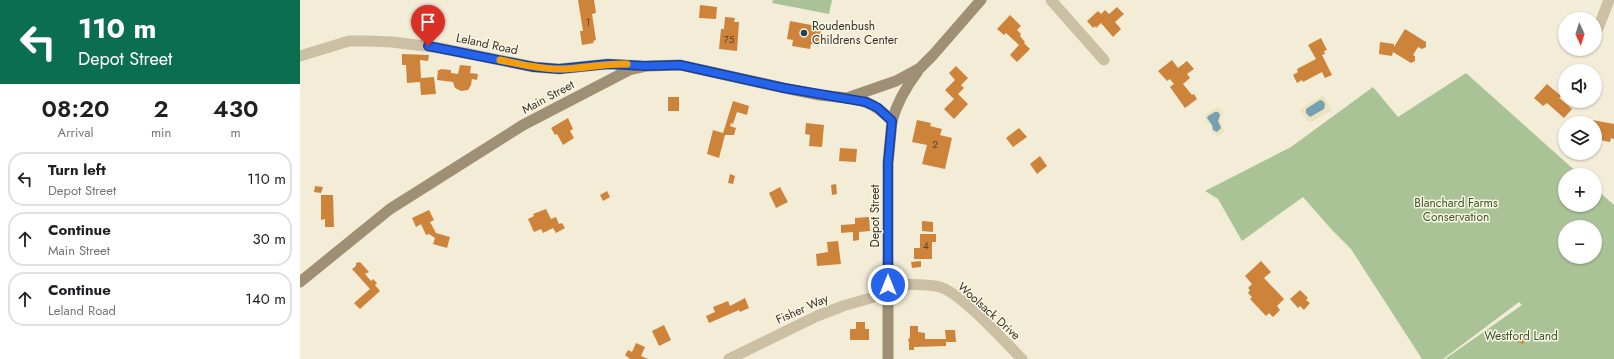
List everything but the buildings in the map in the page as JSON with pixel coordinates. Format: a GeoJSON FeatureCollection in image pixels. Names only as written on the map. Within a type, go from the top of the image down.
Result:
{"type":"FeatureCollection","features":[{"type":"Feature","properties":{"kind":"main road","name":"Main Street"},"geometry":{"type":"LineString","coordinates":[[300,282],[390,209],[523,125],[629,70],[646,66],[680,65],[819,95],[847,98],[896,81],[920,68],[981,0]]}},
{"type":"Feature","properties":{"kind":"main road","name":"Depot Street"},"geometry":{"type":"LineString","coordinates":[[888,359],[888,163],[892,121],[904,89],[920,68]]}},
{"type":"Feature","properties":{"kind":"main road"},"geometry":{"type":"LineString","coordinates":[[847,98],[866,102],[878,108],[892,121]]}},
{"type":"Feature","properties":{"kind":"street"},"geometry":{"type":"LineString","coordinates":[[1051,0],[1104,60]]}},
{"type":"Feature","properties":{"kind":"street"},"geometry":{"type":"LineString","coordinates":[[1602,18],[1609,0]]}},
{"type":"Feature","properties":{"kind":"street","name":"Leland Road"},"geometry":{"type":"LineString","coordinates":[[300,56],[349,41],[368,41],[392,42],[440,48],[534,67],[559,69],[616,64],[646,66]]}},
{"type":"Feature","properties":{"kind":"street","name":"Woolsack Drive"},"geometry":{"type":"LineString","coordinates":[[888,289],[933,286],[948,290],[973,311],[1022,359]]}},
{"type":"Feature","properties":{"kind":"street","name":"Fisher Way"},"geometry":{"type":"LineString","coordinates":[[729,359],[817,316],[888,289]]}},
{"type":"Feature","properties":{"kind":"green space"},"geometry":{"type":"Polygon","coordinates":[[[773,0],[832,0],[829,14],[772,3],[773,0]]]}},
{"type":"Feature","properties":{"kind":"green space","name":"Blanchard Farms Conservation"},"geometry":{"type":"Polygon","coordinates":[[[1466,73],[1558,155],[1558,160],[1563,160],[1572,168],[1558,168],[1558,212],[1602,212],[1602,194],[1614,205],[1614,359],[1445,359],[1522,305],[1519,302],[1443,359],[1422,359],[1351,249],[1303,197],[1242,241],[1218,199],[1205,191],[1291,147],[1373,87],[1398,117],[1466,73]]]}},
{"type":"Feature","properties":{"kind":"shaded area"},"geometry":{"type":"Polygon","coordinates":[[[1323,95],[1332,110],[1312,122],[1307,121],[1300,109],[1323,95]]]}},
{"type":"Feature","properties":{"kind":"shaded area"},"geometry":{"type":"Polygon","coordinates":[[[1216,108],[1219,108],[1223,112],[1220,121],[1224,130],[1223,133],[1218,136],[1212,133],[1211,126],[1206,121],[1205,117],[1206,114],[1216,108]]]}},
{"type":"Feature","properties":{"kind":"water"},"geometry":{"type":"Polygon","coordinates":[[[1320,100],[1325,104],[1324,109],[1310,117],[1306,113],[1306,109],[1320,100]]]}},
{"type":"Feature","properties":{"kind":"water"},"geometry":{"type":"Polygon","coordinates":[[[1215,112],[1218,112],[1220,115],[1218,121],[1221,128],[1217,132],[1213,130],[1212,125],[1207,118],[1215,112]]]}},
{"type":"Feature","properties":{"kind":"slow traffic"},"geometry":{"type":"LineString","coordinates":[[500,60],[534,67],[559,69],[608,64],[627,64]]}},
{"type":"Feature","properties":{"kind":"place","name":"Roudenbush Childrens Center"},"geometry":{"type":"Point","coordinates":[804,33]}},
{"type":"Feature","properties":{"kind":"route"},"geometry":{"type":"LineString","coordinates":[[428,46],[534,67],[559,69],[608,64],[646,66],[680,65],[819,95],[866,102],[878,108],[892,121],[888,163],[888,285]]}},
{"type":"Feature","properties":{"kind":"park label","name":"Westford Land"},"geometry":{"type":"Point","coordinates":[1521,336]}}]}
